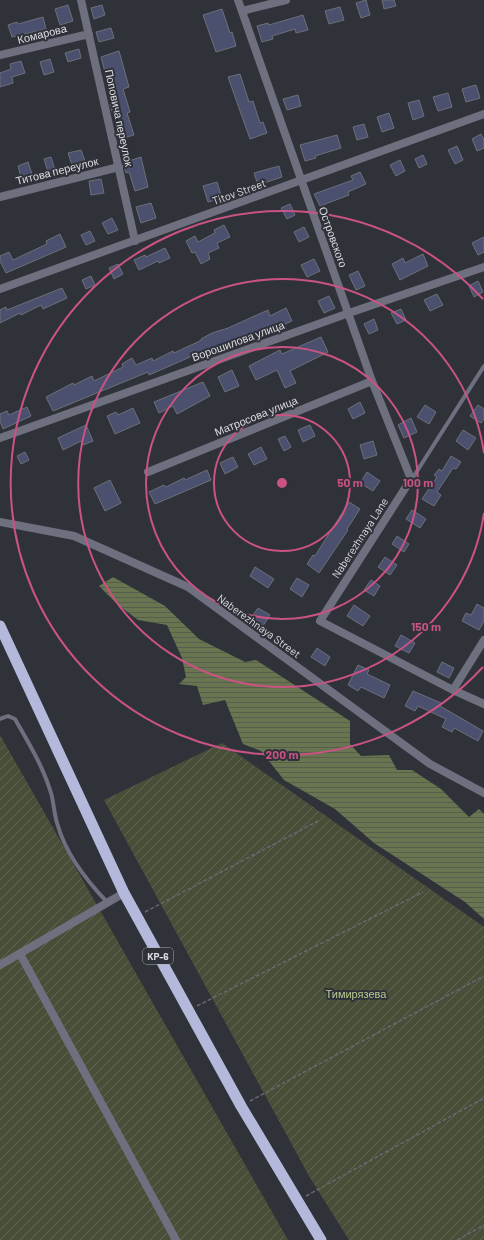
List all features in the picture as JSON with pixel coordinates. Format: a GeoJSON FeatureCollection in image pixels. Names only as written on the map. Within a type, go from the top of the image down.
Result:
{"type":"FeatureCollection","features":[{"type":"Feature","properties":{"kind":"highway","name":"KP-6"},"geometry":{"type":"LineString","coordinates":[[0,626],[136,916],[241,1106],[321,1240]]}},
{"type":"Feature","properties":{"kind":"street","name":"Поповича переулок"},"geometry":{"type":"LineString","coordinates":[[81,0],[135,241]]}},
{"type":"Feature","properties":{"kind":"street","name":"Островского"},"geometry":{"type":"LineString","coordinates":[[238,0],[372,382],[411,479]]}},
{"type":"Feature","properties":{"kind":"street"},"geometry":{"type":"LineString","coordinates":[[242,11],[286,0]]}},
{"type":"Feature","properties":{"kind":"street","name":"Комарова"},"geometry":{"type":"LineString","coordinates":[[0,55],[89,34]]}},
{"type":"Feature","properties":{"kind":"street","name":"Titov Street"},"geometry":{"type":"LineString","coordinates":[[0,289],[484,114]]}},
{"type":"Feature","properties":{"kind":"street","name":"Титова переулок"},"geometry":{"type":"LineString","coordinates":[[0,197],[119,167]]}},
{"type":"Feature","properties":{"kind":"street","name":"Ворошилова улица"},"geometry":{"type":"LineString","coordinates":[[0,438],[348,313],[484,267]]}},
{"type":"Feature","properties":{"kind":"street","name":"Матросова улица"},"geometry":{"type":"LineString","coordinates":[[148,472],[372,382]]}},
{"type":"Feature","properties":{"kind":"street","name":"Naberezhnaya Lane"},"geometry":{"type":"LineString","coordinates":[[411,479],[320,621],[453,690]]}},
{"type":"Feature","properties":{"kind":"street","name":"Naberezhnaya Street"},"geometry":{"type":"LineString","coordinates":[[0,522],[74,536],[188,588],[430,764],[484,793]]}},
{"type":"Feature","properties":{"kind":"street"},"geometry":{"type":"LineString","coordinates":[[484,640],[453,690],[484,704]]}},
{"type":"Feature","properties":{"kind":"street"},"geometry":{"type":"LineString","coordinates":[[0,965],[124,893]]}},
{"type":"Feature","properties":{"kind":"street"},"geometry":{"type":"LineString","coordinates":[[20,954],[176,1240]]}},
{"type":"Feature","properties":{"kind":"lane","name":"Naberezhnaya Lane"},"geometry":{"type":"LineString","coordinates":[[411,479],[484,366]]}},
{"type":"Feature","properties":{"kind":"lane"},"geometry":{"type":"LineString","coordinates":[[0,719],[8,716],[15,719],[40,765],[51,793],[58,827],[74,861],[92,886],[107,902]]}},
{"type":"Feature","properties":{"kind":"path"},"geometry":{"type":"LineString","coordinates":[[136,916],[318,821]]}},
{"type":"Feature","properties":{"kind":"path"},"geometry":{"type":"LineString","coordinates":[[188,1011],[423,892]]}},
{"type":"Feature","properties":{"kind":"path"},"geometry":{"type":"LineString","coordinates":[[241,1106],[484,976]]}},
{"type":"Feature","properties":{"kind":"path"},"geometry":{"type":"LineString","coordinates":[[297,1200],[484,1098]]}},
{"type":"Feature","properties":{"kind":"path"},"geometry":{"type":"LineString","coordinates":[[457,1240],[484,1225]]}},
{"type":"Feature","properties":{"kind":"green space"},"geometry":{"type":"Polygon","coordinates":[[[0,735],[288,1240],[0,1240],[0,735]]]}},
{"type":"Feature","properties":{"kind":"green space","name":"Тимирязева"},"geometry":{"type":"Polygon","coordinates":[[[222,743],[484,927],[484,1240],[349,1240],[309,1176],[104,800],[222,743]]]}},
{"type":"Feature","properties":{"kind":"shaded area"},"geometry":{"type":"Polygon","coordinates":[[[113,577],[165,606],[199,639],[245,662],[256,660],[350,721],[350,744],[361,756],[389,755],[397,770],[412,770],[441,789],[469,817],[479,809],[484,814],[484,919],[465,902],[374,843],[335,809],[284,780],[261,751],[243,744],[225,700],[203,705],[197,686],[179,684],[186,677],[182,658],[167,625],[138,620],[117,604],[99,586],[113,577]]]}},
{"type":"Feature","properties":{"kind":"building"},"geometry":{"type":"Polygon","coordinates":[[[366,0],[370,15],[361,18],[356,3],[366,0]]]}},
{"type":"Feature","properties":{"kind":"building"},"geometry":{"type":"Polygon","coordinates":[[[382,0],[394,0],[396,6],[384,9],[382,0]]]}},
{"type":"Feature","properties":{"kind":"building"},"geometry":{"type":"Polygon","coordinates":[[[68,5],[73,21],[60,25],[55,9],[68,5]]]}},
{"type":"Feature","properties":{"kind":"building"},"geometry":{"type":"Polygon","coordinates":[[[102,5],[105,15],[94,19],[91,8],[102,5]]]}},
{"type":"Feature","properties":{"kind":"building"},"geometry":{"type":"Polygon","coordinates":[[[340,7],[344,20],[329,24],[325,11],[340,7]]]}},
{"type":"Feature","properties":{"kind":"building"},"geometry":{"type":"Polygon","coordinates":[[[222,9],[230,33],[232,32],[236,46],[216,52],[203,15],[222,9]]]}},
{"type":"Feature","properties":{"kind":"building"},"geometry":{"type":"Polygon","coordinates":[[[303,15],[308,30],[296,33],[295,29],[272,36],[273,39],[262,42],[257,26],[268,23],[269,25],[303,15]]]}},
{"type":"Feature","properties":{"kind":"building"},"geometry":{"type":"Polygon","coordinates":[[[43,17],[46,29],[12,37],[8,25],[17,22],[18,24],[43,17]]]}},
{"type":"Feature","properties":{"kind":"building"},"geometry":{"type":"Polygon","coordinates":[[[111,28],[114,38],[99,42],[96,32],[111,28]]]}},
{"type":"Feature","properties":{"kind":"building"},"geometry":{"type":"Polygon","coordinates":[[[79,49],[81,58],[68,62],[65,53],[79,49]]]}},
{"type":"Feature","properties":{"kind":"building"},"geometry":{"type":"Polygon","coordinates":[[[119,51],[129,87],[123,89],[130,112],[127,113],[134,135],[120,139],[110,104],[113,103],[101,57],[119,51]]]}},
{"type":"Feature","properties":{"kind":"building"},"geometry":{"type":"Polygon","coordinates":[[[50,59],[54,72],[44,75],[40,62],[50,59]]]}},
{"type":"Feature","properties":{"kind":"building"},"geometry":{"type":"Polygon","coordinates":[[[21,61],[25,73],[12,77],[13,83],[0,87],[0,73],[11,69],[10,64],[21,61]]]}},
{"type":"Feature","properties":{"kind":"building"},"geometry":{"type":"Polygon","coordinates":[[[240,74],[249,102],[253,101],[260,123],[263,122],[267,133],[250,139],[228,77],[240,74]]]}},
{"type":"Feature","properties":{"kind":"building"},"geometry":{"type":"Polygon","coordinates":[[[476,85],[480,98],[466,102],[462,89],[476,85]]]}},
{"type":"Feature","properties":{"kind":"building"},"geometry":{"type":"Polygon","coordinates":[[[448,93],[452,107],[438,111],[433,97],[448,93]]]}},
{"type":"Feature","properties":{"kind":"building"},"geometry":{"type":"Polygon","coordinates":[[[298,95],[301,106],[287,110],[283,99],[298,95]]]}},
{"type":"Feature","properties":{"kind":"building"},"geometry":{"type":"Polygon","coordinates":[[[419,100],[424,116],[413,120],[408,103],[419,100]]]}},
{"type":"Feature","properties":{"kind":"building"},"geometry":{"type":"Polygon","coordinates":[[[389,113],[394,128],[382,132],[377,117],[389,113]]]}},
{"type":"Feature","properties":{"kind":"building"},"geometry":{"type":"Polygon","coordinates":[[[364,124],[368,137],[357,140],[353,127],[364,124]]]}},
{"type":"Feature","properties":{"kind":"building"},"geometry":{"type":"Polygon","coordinates":[[[481,134],[484,140],[484,148],[477,151],[472,139],[481,134]]]}},
{"type":"Feature","properties":{"kind":"building"},"geometry":{"type":"Polygon","coordinates":[[[337,135],[341,148],[315,156],[316,158],[305,161],[300,145],[337,135]]]}},
{"type":"Feature","properties":{"kind":"building"},"geometry":{"type":"Polygon","coordinates":[[[457,146],[463,160],[455,164],[448,150],[457,146]]]}},
{"type":"Feature","properties":{"kind":"building"},"geometry":{"type":"Polygon","coordinates":[[[81,150],[85,161],[72,165],[68,153],[81,150]]]}},
{"type":"Feature","properties":{"kind":"building"},"geometry":{"type":"Polygon","coordinates":[[[423,155],[427,164],[419,168],[415,159],[423,155]]]}},
{"type":"Feature","properties":{"kind":"building"},"geometry":{"type":"Polygon","coordinates":[[[51,157],[55,170],[48,172],[44,159],[51,157]]]}},
{"type":"Feature","properties":{"kind":"building"},"geometry":{"type":"Polygon","coordinates":[[[141,157],[148,187],[135,191],[129,172],[126,173],[123,163],[141,157]]]}},
{"type":"Feature","properties":{"kind":"building"},"geometry":{"type":"Polygon","coordinates":[[[400,160],[405,171],[396,176],[390,165],[400,160]]]}},
{"type":"Feature","properties":{"kind":"building"},"geometry":{"type":"Polygon","coordinates":[[[28,162],[32,174],[21,177],[18,166],[28,162]]]}},
{"type":"Feature","properties":{"kind":"building"},"geometry":{"type":"Polygon","coordinates":[[[279,166],[282,177],[258,185],[254,173],[279,166]]]}},
{"type":"Feature","properties":{"kind":"building"},"geometry":{"type":"Polygon","coordinates":[[[360,172],[366,184],[348,192],[349,195],[320,206],[314,194],[353,180],[351,176],[360,172]]]}},
{"type":"Feature","properties":{"kind":"building"},"geometry":{"type":"Polygon","coordinates":[[[101,179],[104,193],[91,195],[89,181],[101,179]]]}},
{"type":"Feature","properties":{"kind":"building"},"geometry":{"type":"Polygon","coordinates":[[[217,182],[222,198],[208,202],[203,186],[217,182]]]}},
{"type":"Feature","properties":{"kind":"building"},"geometry":{"type":"Polygon","coordinates":[[[151,203],[156,218],[141,223],[136,207],[151,203]]]}},
{"type":"Feature","properties":{"kind":"building"},"geometry":{"type":"Polygon","coordinates":[[[290,204],[295,215],[287,219],[281,208],[290,204]]]}},
{"type":"Feature","properties":{"kind":"building"},"geometry":{"type":"Polygon","coordinates":[[[112,218],[118,230],[108,234],[102,223],[112,218]]]}},
{"type":"Feature","properties":{"kind":"building"},"geometry":{"type":"Polygon","coordinates":[[[224,225],[230,237],[217,243],[219,248],[208,253],[210,259],[201,264],[195,252],[192,253],[186,241],[195,236],[198,242],[215,233],[214,230],[224,225]]]}},
{"type":"Feature","properties":{"kind":"building"},"geometry":{"type":"Polygon","coordinates":[[[304,227],[309,237],[299,242],[294,232],[304,227]]]}},
{"type":"Feature","properties":{"kind":"building"},"geometry":{"type":"Polygon","coordinates":[[[90,231],[95,241],[86,245],[81,235],[90,231]]]}},
{"type":"Feature","properties":{"kind":"building"},"geometry":{"type":"Polygon","coordinates":[[[60,234],[66,247],[6,273],[0,261],[0,256],[9,252],[13,260],[47,244],[46,241],[60,234]]]}},
{"type":"Feature","properties":{"kind":"building"},"geometry":{"type":"Polygon","coordinates":[[[484,237],[484,252],[478,255],[472,243],[484,237]]]}},
{"type":"Feature","properties":{"kind":"building"},"geometry":{"type":"Polygon","coordinates":[[[165,248],[170,258],[159,263],[158,261],[139,270],[134,260],[145,255],[146,257],[165,248]]]}},
{"type":"Feature","properties":{"kind":"building"},"geometry":{"type":"Polygon","coordinates":[[[423,254],[428,266],[400,280],[392,264],[403,258],[405,263],[423,254]]]}},
{"type":"Feature","properties":{"kind":"building"},"geometry":{"type":"Polygon","coordinates":[[[314,259],[320,271],[307,277],[301,265],[314,259]]]}},
{"type":"Feature","properties":{"kind":"building"},"geometry":{"type":"Polygon","coordinates":[[[118,264],[123,274],[114,279],[109,268],[118,264]]]}},
{"type":"Feature","properties":{"kind":"building"},"geometry":{"type":"Polygon","coordinates":[[[358,271],[365,286],[356,290],[349,275],[358,271]]]}},
{"type":"Feature","properties":{"kind":"building"},"geometry":{"type":"Polygon","coordinates":[[[91,276],[95,285],[86,289],[82,280],[91,276]]]}},
{"type":"Feature","properties":{"kind":"building"},"geometry":{"type":"Polygon","coordinates":[[[478,281],[483,292],[474,297],[469,286],[478,281]]]}},
{"type":"Feature","properties":{"kind":"building"},"geometry":{"type":"Polygon","coordinates":[[[62,288],[67,298],[43,309],[41,305],[0,323],[0,310],[6,307],[7,310],[62,288]]]}},
{"type":"Feature","properties":{"kind":"building"},"geometry":{"type":"Polygon","coordinates":[[[437,294],[443,305],[430,311],[424,300],[437,294]]]}},
{"type":"Feature","properties":{"kind":"building"},"geometry":{"type":"Polygon","coordinates":[[[329,296],[335,308],[324,313],[318,301],[329,296]]]}},
{"type":"Feature","properties":{"kind":"building"},"geometry":{"type":"Polygon","coordinates":[[[286,308],[292,321],[283,325],[281,322],[264,330],[263,329],[226,347],[225,345],[207,353],[206,350],[149,375],[148,372],[53,411],[46,397],[73,383],[74,385],[92,376],[94,381],[123,367],[122,364],[132,358],[136,365],[152,358],[153,361],[173,351],[174,353],[202,340],[201,339],[212,333],[228,328],[268,310],[270,316],[286,308]]]}},
{"type":"Feature","properties":{"kind":"building"},"geometry":{"type":"Polygon","coordinates":[[[401,309],[406,320],[397,324],[391,313],[401,309]]]}},
{"type":"Feature","properties":{"kind":"building"},"geometry":{"type":"Polygon","coordinates":[[[374,319],[378,330],[369,334],[364,324],[374,319]]]}},
{"type":"Feature","properties":{"kind":"building"},"geometry":{"type":"Polygon","coordinates":[[[321,337],[328,352],[290,371],[296,383],[285,388],[277,370],[256,380],[249,366],[280,350],[282,354],[321,337]]]}},
{"type":"Feature","properties":{"kind":"building"},"geometry":{"type":"Polygon","coordinates":[[[232,370],[239,386],[225,392],[218,377],[232,370]]]}},
{"type":"Feature","properties":{"kind":"building"},"geometry":{"type":"Polygon","coordinates":[[[203,382],[210,396],[177,414],[173,406],[159,413],[154,402],[203,382]]]}},
{"type":"Feature","properties":{"kind":"building"},"geometry":{"type":"Polygon","coordinates":[[[360,402],[365,413],[353,419],[348,409],[360,402]]]}},
{"type":"Feature","properties":{"kind":"building"},"geometry":{"type":"Polygon","coordinates":[[[425,405],[436,412],[429,424],[417,417],[425,405]]]}},
{"type":"Feature","properties":{"kind":"building"},"geometry":{"type":"Polygon","coordinates":[[[478,405],[484,409],[484,419],[481,423],[470,416],[478,405]]]}},
{"type":"Feature","properties":{"kind":"building"},"geometry":{"type":"Polygon","coordinates":[[[27,407],[31,416],[3,429],[0,421],[0,414],[7,411],[9,415],[27,407]]]}},
{"type":"Feature","properties":{"kind":"building"},"geometry":{"type":"Polygon","coordinates":[[[133,408],[140,423],[115,434],[107,416],[116,412],[118,415],[133,408]]]}},
{"type":"Feature","properties":{"kind":"building"},"geometry":{"type":"Polygon","coordinates":[[[411,418],[417,432],[404,438],[398,425],[411,418]]]}},
{"type":"Feature","properties":{"kind":"building"},"geometry":{"type":"Polygon","coordinates":[[[86,425],[93,441],[83,445],[81,441],[63,450],[58,438],[86,425]]]}},
{"type":"Feature","properties":{"kind":"building"},"geometry":{"type":"Polygon","coordinates":[[[310,425],[315,436],[303,442],[298,430],[310,425]]]}},
{"type":"Feature","properties":{"kind":"building"},"geometry":{"type":"Polygon","coordinates":[[[463,430],[476,438],[468,450],[456,441],[463,430]]]}},
{"type":"Feature","properties":{"kind":"building"},"geometry":{"type":"Polygon","coordinates":[[[285,436],[291,447],[284,451],[278,439],[285,436]]]}},
{"type":"Feature","properties":{"kind":"building"},"geometry":{"type":"Polygon","coordinates":[[[373,441],[377,455],[364,459],[360,445],[373,441]]]}},
{"type":"Feature","properties":{"kind":"building"},"geometry":{"type":"Polygon","coordinates":[[[261,447],[267,459],[254,465],[248,454],[261,447]]]}},
{"type":"Feature","properties":{"kind":"building"},"geometry":{"type":"Polygon","coordinates":[[[25,452],[29,460],[21,464],[17,456],[25,452]]]}},
{"type":"Feature","properties":{"kind":"building"},"geometry":{"type":"Polygon","coordinates":[[[451,456],[461,462],[456,469],[453,468],[437,492],[441,495],[434,506],[422,499],[437,477],[434,475],[439,469],[442,471],[451,456]]]}},
{"type":"Feature","properties":{"kind":"building"},"geometry":{"type":"Polygon","coordinates":[[[233,457],[238,467],[225,474],[220,463],[233,457]]]}},
{"type":"Feature","properties":{"kind":"building"},"geometry":{"type":"Polygon","coordinates":[[[207,470],[211,480],[155,504],[149,492],[164,485],[166,487],[184,478],[185,480],[207,470]]]}},
{"type":"Feature","properties":{"kind":"building"},"geometry":{"type":"Polygon","coordinates":[[[367,472],[380,481],[373,491],[360,483],[367,472]]]}},
{"type":"Feature","properties":{"kind":"building"},"geometry":{"type":"Polygon","coordinates":[[[110,480],[121,503],[105,511],[94,488],[110,480]]]}},
{"type":"Feature","properties":{"kind":"building"},"geometry":{"type":"Polygon","coordinates":[[[349,502],[360,509],[347,529],[348,530],[319,573],[307,564],[313,555],[315,556],[349,502]]]}},
{"type":"Feature","properties":{"kind":"building"},"geometry":{"type":"Polygon","coordinates":[[[412,510],[426,519],[420,528],[406,519],[412,510]]]}},
{"type":"Feature","properties":{"kind":"building"},"geometry":{"type":"Polygon","coordinates":[[[397,536],[409,544],[404,552],[392,544],[397,536]]]}},
{"type":"Feature","properties":{"kind":"building"},"geometry":{"type":"Polygon","coordinates":[[[385,557],[397,565],[390,575],[378,567],[385,557]]]}},
{"type":"Feature","properties":{"kind":"building"},"geometry":{"type":"Polygon","coordinates":[[[255,567],[274,579],[268,588],[250,576],[255,567]]]}},
{"type":"Feature","properties":{"kind":"building"},"geometry":{"type":"Polygon","coordinates":[[[297,578],[309,585],[302,597],[290,589],[297,578]]]}},
{"type":"Feature","properties":{"kind":"building"},"geometry":{"type":"Polygon","coordinates":[[[371,580],[380,586],[374,596],[364,590],[371,580]]]}},
{"type":"Feature","properties":{"kind":"building"},"geometry":{"type":"Polygon","coordinates":[[[477,604],[484,608],[484,621],[479,630],[462,621],[466,613],[471,615],[477,604]]]}},
{"type":"Feature","properties":{"kind":"building"},"geometry":{"type":"Polygon","coordinates":[[[354,605],[370,616],[363,626],[347,616],[354,605]]]}},
{"type":"Feature","properties":{"kind":"building"},"geometry":{"type":"Polygon","coordinates":[[[258,608],[270,615],[263,626],[251,618],[258,608]]]}},
{"type":"Feature","properties":{"kind":"building"},"geometry":{"type":"Polygon","coordinates":[[[401,635],[415,643],[409,653],[395,646],[401,635]]]}},
{"type":"Feature","properties":{"kind":"building"},"geometry":{"type":"Polygon","coordinates":[[[317,648],[330,657],[325,666],[311,657],[317,648]]]}},
{"type":"Feature","properties":{"kind":"building"},"geometry":{"type":"Polygon","coordinates":[[[442,662],[454,668],[449,678],[437,672],[442,662]]]}},
{"type":"Feature","properties":{"kind":"building"},"geometry":{"type":"Polygon","coordinates":[[[358,665],[369,670],[367,674],[390,685],[384,698],[361,687],[358,691],[348,685],[358,665]]]}},
{"type":"Feature","properties":{"kind":"building"},"geometry":{"type":"Polygon","coordinates":[[[413,691],[441,703],[440,706],[483,731],[478,741],[454,728],[452,732],[442,727],[446,719],[418,706],[415,711],[405,706],[413,691]]]}}]}
